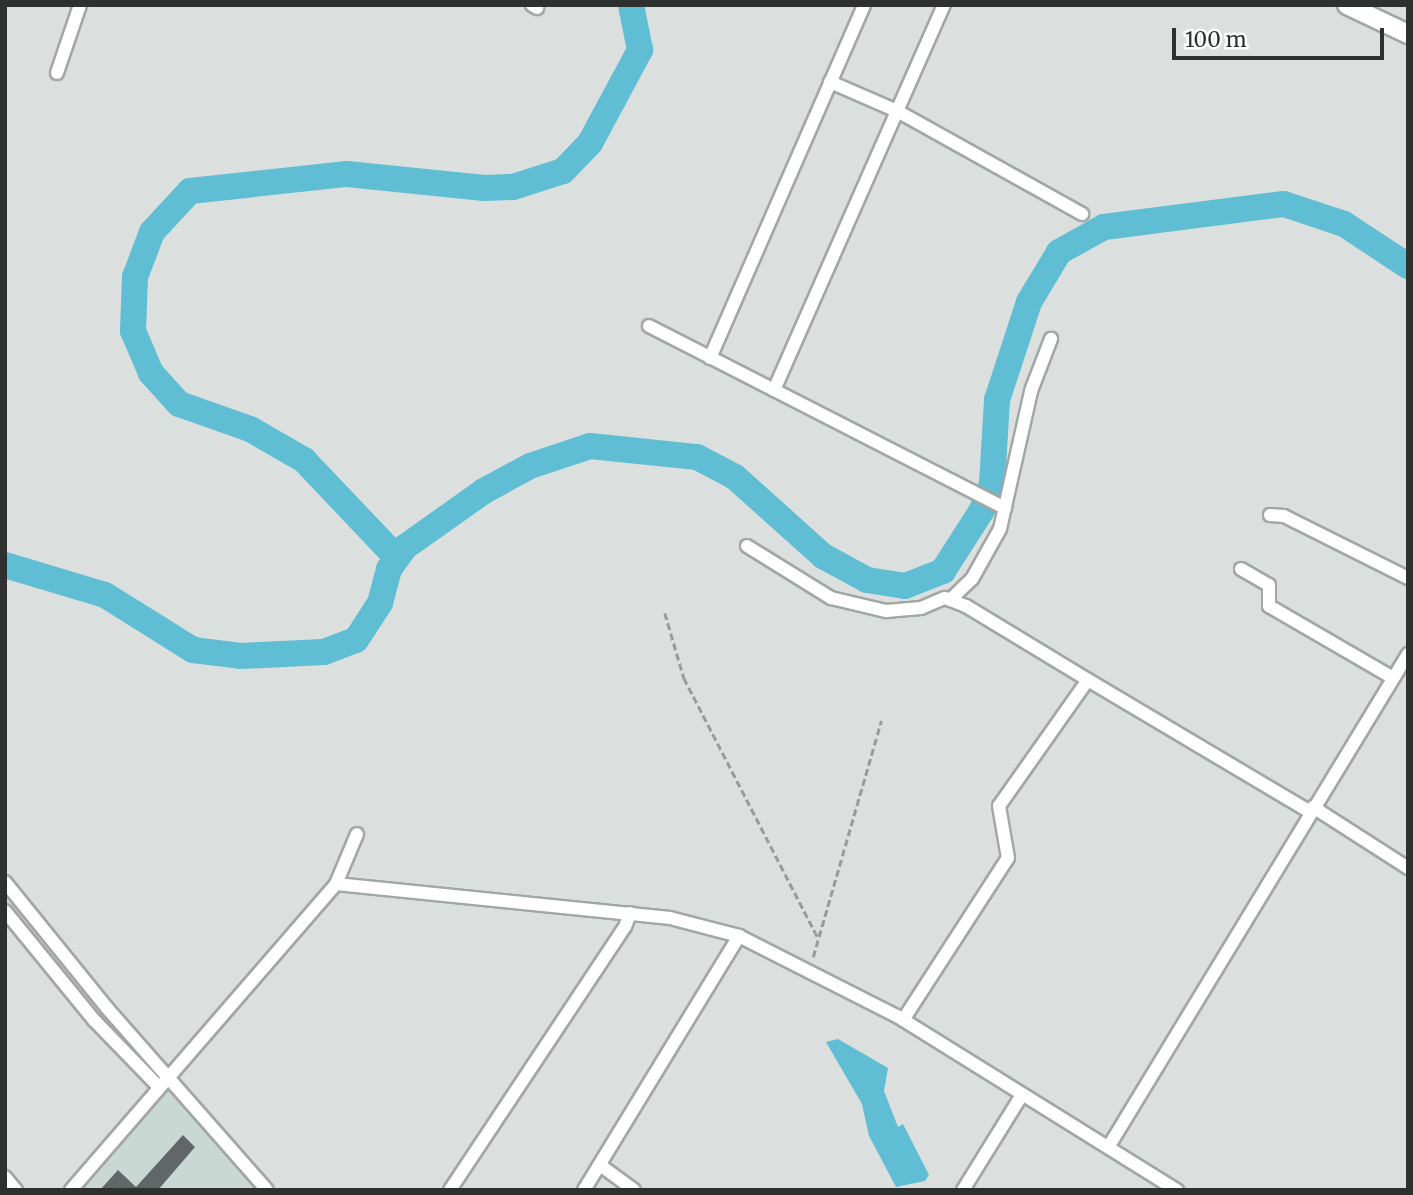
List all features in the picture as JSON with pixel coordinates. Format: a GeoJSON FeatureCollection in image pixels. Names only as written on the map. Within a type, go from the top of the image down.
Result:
{"type":"FeatureCollection","features":[{"type":"Feature","properties":{"kind":"street"},"geometry":{"type":"LineString","coordinates":[[57,73],[80,5]]}},
{"type":"Feature","properties":{"kind":"street"},"geometry":{"type":"LineString","coordinates":[[710,358],[864,5]]}},
{"type":"Feature","properties":{"kind":"street"},"geometry":{"type":"LineString","coordinates":[[774,390],[944,5]]}},
{"type":"Feature","properties":{"kind":"street"},"geometry":{"type":"LineString","coordinates":[[1347,5],[1408,34]]}},
{"type":"Feature","properties":{"kind":"street"},"geometry":{"type":"LineString","coordinates":[[830,82],[897,111],[1082,214]]}},
{"type":"Feature","properties":{"kind":"street"},"geometry":{"type":"LineString","coordinates":[[649,326],[1005,508]]}},
{"type":"Feature","properties":{"kind":"street"},"geometry":{"type":"LineString","coordinates":[[747,546],[831,598],[886,611],[950,600],[972,579],[1000,529],[1031,391],[1051,339]]}},
{"type":"Feature","properties":{"kind":"street"},"geometry":{"type":"LineString","coordinates":[[1270,515],[1283,516],[1408,578]]}},
{"type":"Feature","properties":{"kind":"street"},"geometry":{"type":"LineString","coordinates":[[1241,569],[1269,585],[1269,606],[1393,678]]}},
{"type":"Feature","properties":{"kind":"street"},"geometry":{"type":"LineString","coordinates":[[950,600],[1408,868]]}},
{"type":"Feature","properties":{"kind":"street"},"geometry":{"type":"LineString","coordinates":[[1108,1146],[1408,654]]}},
{"type":"Feature","properties":{"kind":"street"},"geometry":{"type":"LineString","coordinates":[[903,1020],[1008,858],[999,806],[1088,680]]}},
{"type":"Feature","properties":{"kind":"street"},"geometry":{"type":"LineString","coordinates":[[71,1190],[167,1074],[336,884],[357,834]]}},
{"type":"Feature","properties":{"kind":"street"},"geometry":{"type":"LineString","coordinates":[[5,882],[267,1190]]}},
{"type":"Feature","properties":{"kind":"street"},"geometry":{"type":"LineString","coordinates":[[336,884],[630,913],[739,936],[808,974],[903,1020],[1177,1190]]}},
{"type":"Feature","properties":{"kind":"street"},"geometry":{"type":"LineString","coordinates":[[5,911],[94,1020],[158,1086]]}},
{"type":"Feature","properties":{"kind":"street"},"geometry":{"type":"LineString","coordinates":[[450,1190],[630,913]]}},
{"type":"Feature","properties":{"kind":"street"},"geometry":{"type":"LineString","coordinates":[[584,1190],[739,936]]}},
{"type":"Feature","properties":{"kind":"street"},"geometry":{"type":"LineString","coordinates":[[963,1190],[1022,1095]]}},
{"type":"Feature","properties":{"kind":"street"},"geometry":{"type":"LineString","coordinates":[[600,1165],[634,1190]]}},
{"type":"Feature","properties":{"kind":"street"},"geometry":{"type":"LineString","coordinates":[[5,1177],[16,1190]]}},
{"type":"Feature","properties":{"kind":"path"},"geometry":{"type":"LineString","coordinates":[[665,613],[684,678],[818,938]]}},
{"type":"Feature","properties":{"kind":"path"},"geometry":{"type":"LineString","coordinates":[[808,974],[881,721]]}},
{"type":"Feature","properties":{"kind":"shaded area"},"geometry":{"type":"Polygon","coordinates":[[[167,1075],[267,1190],[71,1190],[167,1075]]]}},
{"type":"Feature","properties":{"kind":"water"},"geometry":{"type":"Polygon","coordinates":[[[838,1039],[888,1068],[884,1091],[898,1127],[903,1124],[929,1175],[925,1181],[896,1187],[869,1136],[862,1104],[826,1042],[838,1039]]]}},
{"type":"Feature","properties":{"kind":"building"},"geometry":{"type":"Polygon","coordinates":[[[183,1135],[195,1147],[158,1190],[100,1190],[118,1170],[136,1187],[183,1135]]]}},
{"type":"Feature","properties":{"kind":"waterway"},"geometry":{"type":"LineString","coordinates":[[397,558],[304,460],[250,429],[179,404],[151,373],[133,331],[135,277],[152,232],[190,191],[347,174],[484,188],[513,187],[563,171],[590,143],[640,50],[631,5]]}},
{"type":"Feature","properties":{"kind":"waterway"},"geometry":{"type":"LineString","coordinates":[[5,565],[105,595],[193,650],[241,656],[324,652],[356,640],[380,603],[389,569],[405,547],[484,491],[530,466],[590,446],[697,457],[735,477],[823,556],[867,580],[905,586],[943,571],[982,510],[992,484],[997,400],[1029,302],[1059,252],[1104,227],[1284,204],[1344,224],[1408,266]]}}]}
